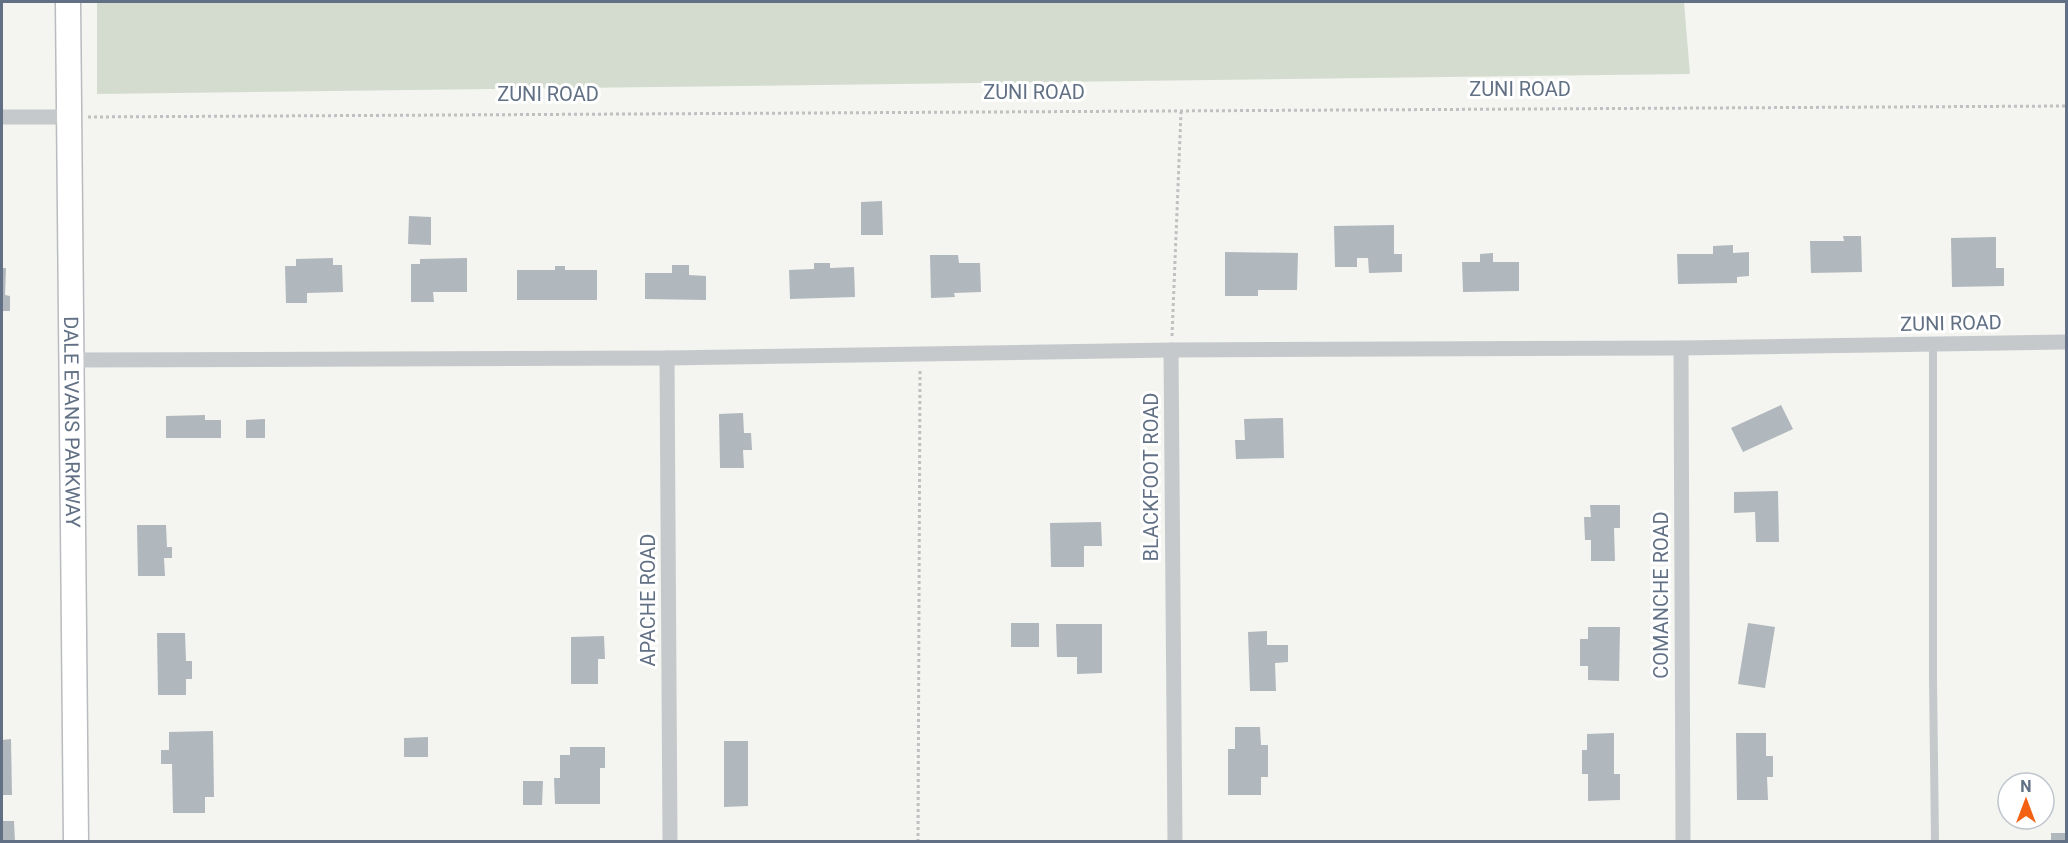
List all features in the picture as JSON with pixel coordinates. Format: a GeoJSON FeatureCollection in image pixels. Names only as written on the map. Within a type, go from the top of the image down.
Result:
{"type":"FeatureCollection","features":[{"type":"Feature","properties":{"kind":"main road","name":"DALE EVANS PARKWAY"},"geometry":{"type":"LineString","coordinates":[[68,2],[76,842]]}},
{"type":"Feature","properties":{"kind":"street"},"geometry":{"type":"LineString","coordinates":[[2,117],[68,117]]}},
{"type":"Feature","properties":{"kind":"street","name":"ZUNI ROAD"},"geometry":{"type":"LineString","coordinates":[[73,360],[667,358],[1172,350],[1681,348],[2067,342]]}},
{"type":"Feature","properties":{"kind":"street","name":"COMANCHE ROAD"},"geometry":{"type":"LineString","coordinates":[[1681,348],[1683,842]]}},
{"type":"Feature","properties":{"kind":"street","name":"BLACKFOOT ROAD"},"geometry":{"type":"LineString","coordinates":[[1172,350],[1175,842]]}},
{"type":"Feature","properties":{"kind":"street","name":"APACHE ROAD"},"geometry":{"type":"LineString","coordinates":[[667,358],[670,842]]}},
{"type":"Feature","properties":{"kind":"lane"},"geometry":{"type":"LineString","coordinates":[[1933,344],[1935,842]]}},
{"type":"Feature","properties":{"kind":"path","name":"ZUNI ROAD"},"geometry":{"type":"LineString","coordinates":[[68,117],[2067,106]]}},
{"type":"Feature","properties":{"kind":"path"},"geometry":{"type":"LineString","coordinates":[[1172,350],[1181,112]]}},
{"type":"Feature","properties":{"kind":"path"},"geometry":{"type":"LineString","coordinates":[[918,842],[921,354]]}},
{"type":"Feature","properties":{"kind":"shaded area"},"geometry":{"type":"Polygon","coordinates":[[[97,2],[1684,2],[1690,74],[97,94],[97,2]]]}},
{"type":"Feature","properties":{"kind":"building"},"geometry":{"type":"Polygon","coordinates":[[[882,201],[883,235],[861,235],[861,202],[882,201]]]}},
{"type":"Feature","properties":{"kind":"building"},"geometry":{"type":"Polygon","coordinates":[[[409,216],[431,217],[431,245],[408,244],[409,216]]]}},
{"type":"Feature","properties":{"kind":"building"},"geometry":{"type":"Polygon","coordinates":[[[1394,225],[1394,254],[1402,254],[1402,272],[1369,273],[1368,258],[1357,258],[1357,267],[1335,267],[1334,226],[1394,225]]]}},
{"type":"Feature","properties":{"kind":"building"},"geometry":{"type":"Polygon","coordinates":[[[1843,236],[1861,236],[1862,272],[1811,273],[1810,241],[1844,241],[1843,236]]]}},
{"type":"Feature","properties":{"kind":"building"},"geometry":{"type":"Polygon","coordinates":[[[1996,237],[1996,268],[2004,268],[2004,286],[1952,287],[1951,238],[1996,237]]]}},
{"type":"Feature","properties":{"kind":"building"},"geometry":{"type":"Polygon","coordinates":[[[1733,245],[1733,253],[1749,252],[1749,276],[1737,277],[1737,283],[1678,284],[1677,254],[1713,254],[1713,246],[1733,245]]]}},
{"type":"Feature","properties":{"kind":"building"},"geometry":{"type":"Polygon","coordinates":[[[1225,252],[1298,253],[1297,290],[1258,290],[1258,296],[1225,296],[1225,252]]]}},
{"type":"Feature","properties":{"kind":"building"},"geometry":{"type":"Polygon","coordinates":[[[1493,253],[1493,262],[1519,262],[1519,291],[1463,292],[1462,262],[1480,262],[1480,254],[1493,253]]]}},
{"type":"Feature","properties":{"kind":"building"},"geometry":{"type":"Polygon","coordinates":[[[930,255],[958,255],[959,263],[980,263],[981,292],[954,293],[955,297],[931,298],[930,255]]]}},
{"type":"Feature","properties":{"kind":"building"},"geometry":{"type":"Polygon","coordinates":[[[333,258],[333,265],[342,265],[343,292],[307,293],[307,303],[286,303],[285,266],[296,266],[296,259],[333,258]]]}},
{"type":"Feature","properties":{"kind":"building"},"geometry":{"type":"Polygon","coordinates":[[[467,258],[467,292],[433,292],[434,302],[411,302],[411,264],[420,264],[420,259],[467,258]]]}},
{"type":"Feature","properties":{"kind":"building"},"geometry":{"type":"Polygon","coordinates":[[[814,263],[830,263],[830,268],[854,267],[855,297],[790,299],[789,270],[814,269],[814,263]]]}},
{"type":"Feature","properties":{"kind":"building"},"geometry":{"type":"Polygon","coordinates":[[[672,265],[689,265],[689,275],[706,276],[706,300],[645,299],[645,273],[672,273],[672,265]]]}},
{"type":"Feature","properties":{"kind":"building"},"geometry":{"type":"Polygon","coordinates":[[[555,266],[565,266],[565,270],[597,270],[597,300],[517,300],[517,270],[555,270],[555,266]]]}},
{"type":"Feature","properties":{"kind":"building"},"geometry":{"type":"Polygon","coordinates":[[[2,268],[6,268],[5,295],[10,296],[10,311],[2,311],[2,268]]]}},
{"type":"Feature","properties":{"kind":"building"},"geometry":{"type":"Polygon","coordinates":[[[1781,405],[1793,429],[1743,452],[1731,428],[1781,405]]]}},
{"type":"Feature","properties":{"kind":"building"},"geometry":{"type":"Polygon","coordinates":[[[743,413],[744,433],[751,433],[752,450],[743,450],[744,468],[720,468],[719,414],[743,413]]]}},
{"type":"Feature","properties":{"kind":"building"},"geometry":{"type":"Polygon","coordinates":[[[205,415],[205,420],[221,420],[221,438],[166,438],[166,416],[205,415]]]}},
{"type":"Feature","properties":{"kind":"building"},"geometry":{"type":"Polygon","coordinates":[[[1283,418],[1284,458],[1236,459],[1235,440],[1245,440],[1244,419],[1283,418]]]}},
{"type":"Feature","properties":{"kind":"building"},"geometry":{"type":"Polygon","coordinates":[[[265,419],[265,438],[246,438],[246,420],[265,419]]]}},
{"type":"Feature","properties":{"kind":"building"},"geometry":{"type":"Polygon","coordinates":[[[1778,491],[1779,542],[1756,542],[1755,512],[1734,513],[1734,492],[1778,491]]]}},
{"type":"Feature","properties":{"kind":"building"},"geometry":{"type":"Polygon","coordinates":[[[1590,505],[1620,505],[1620,528],[1614,528],[1615,561],[1591,561],[1591,540],[1585,540],[1584,517],[1591,517],[1590,505]]]}},
{"type":"Feature","properties":{"kind":"building"},"geometry":{"type":"Polygon","coordinates":[[[1101,522],[1102,546],[1084,546],[1084,567],[1051,567],[1050,523],[1101,522]]]}},
{"type":"Feature","properties":{"kind":"building"},"geometry":{"type":"Polygon","coordinates":[[[137,525],[166,525],[167,547],[172,547],[172,558],[164,558],[165,576],[138,576],[137,525]]]}},
{"type":"Feature","properties":{"kind":"building"},"geometry":{"type":"Polygon","coordinates":[[[1011,623],[1039,623],[1039,647],[1011,647],[1011,623]]]}},
{"type":"Feature","properties":{"kind":"building"},"geometry":{"type":"Polygon","coordinates":[[[1748,623],[1775,627],[1765,688],[1738,684],[1748,623]]]}},
{"type":"Feature","properties":{"kind":"building"},"geometry":{"type":"Polygon","coordinates":[[[1056,624],[1102,624],[1102,673],[1077,674],[1077,657],[1057,657],[1056,624]]]}},
{"type":"Feature","properties":{"kind":"building"},"geometry":{"type":"Polygon","coordinates":[[[1588,627],[1620,627],[1619,681],[1588,680],[1588,666],[1580,666],[1580,639],[1588,639],[1588,627]]]}},
{"type":"Feature","properties":{"kind":"building"},"geometry":{"type":"Polygon","coordinates":[[[1267,631],[1267,645],[1288,645],[1288,662],[1275,663],[1276,691],[1250,691],[1248,632],[1267,631]]]}},
{"type":"Feature","properties":{"kind":"building"},"geometry":{"type":"Polygon","coordinates":[[[157,633],[185,633],[186,661],[192,661],[192,679],[186,679],[186,695],[158,695],[157,633]]]}},
{"type":"Feature","properties":{"kind":"building"},"geometry":{"type":"Polygon","coordinates":[[[604,636],[605,659],[598,659],[598,684],[571,684],[571,637],[604,636]]]}},
{"type":"Feature","properties":{"kind":"building"},"geometry":{"type":"Polygon","coordinates":[[[1235,727],[1260,727],[1261,745],[1268,745],[1268,777],[1261,777],[1261,795],[1228,795],[1228,749],[1235,749],[1235,727]]]}},
{"type":"Feature","properties":{"kind":"building"},"geometry":{"type":"Polygon","coordinates":[[[213,731],[214,797],[205,797],[205,813],[173,813],[172,764],[161,764],[161,750],[169,750],[169,732],[213,731]]]}},
{"type":"Feature","properties":{"kind":"building"},"geometry":{"type":"Polygon","coordinates":[[[1614,733],[1614,774],[1620,774],[1620,800],[1588,801],[1588,774],[1582,774],[1582,750],[1587,750],[1587,734],[1614,733]]]}},
{"type":"Feature","properties":{"kind":"building"},"geometry":{"type":"Polygon","coordinates":[[[1736,733],[1766,733],[1766,756],[1773,756],[1773,777],[1767,777],[1768,800],[1737,800],[1736,733]]]}},
{"type":"Feature","properties":{"kind":"building"},"geometry":{"type":"Polygon","coordinates":[[[428,737],[428,757],[404,757],[404,738],[428,737]]]}},
{"type":"Feature","properties":{"kind":"building"},"geometry":{"type":"Polygon","coordinates":[[[11,739],[12,795],[2,795],[2,740],[11,739]]]}},
{"type":"Feature","properties":{"kind":"building"},"geometry":{"type":"Polygon","coordinates":[[[724,741],[748,741],[748,806],[724,807],[724,741]]]}},
{"type":"Feature","properties":{"kind":"building"},"geometry":{"type":"Polygon","coordinates":[[[570,747],[605,747],[605,768],[600,768],[600,804],[555,804],[554,778],[560,778],[560,755],[570,755],[570,747]]]}},
{"type":"Feature","properties":{"kind":"building"},"geometry":{"type":"Polygon","coordinates":[[[523,781],[543,781],[542,805],[523,805],[523,781]]]}},
{"type":"Feature","properties":{"kind":"building"},"geometry":{"type":"Polygon","coordinates":[[[2,821],[14,821],[15,842],[2,842],[2,821]]]}},
{"type":"Feature","properties":{"kind":"building"},"geometry":{"type":"Polygon","coordinates":[[[2051,833],[2066,833],[2066,842],[2051,842],[2051,833]]]}}]}
